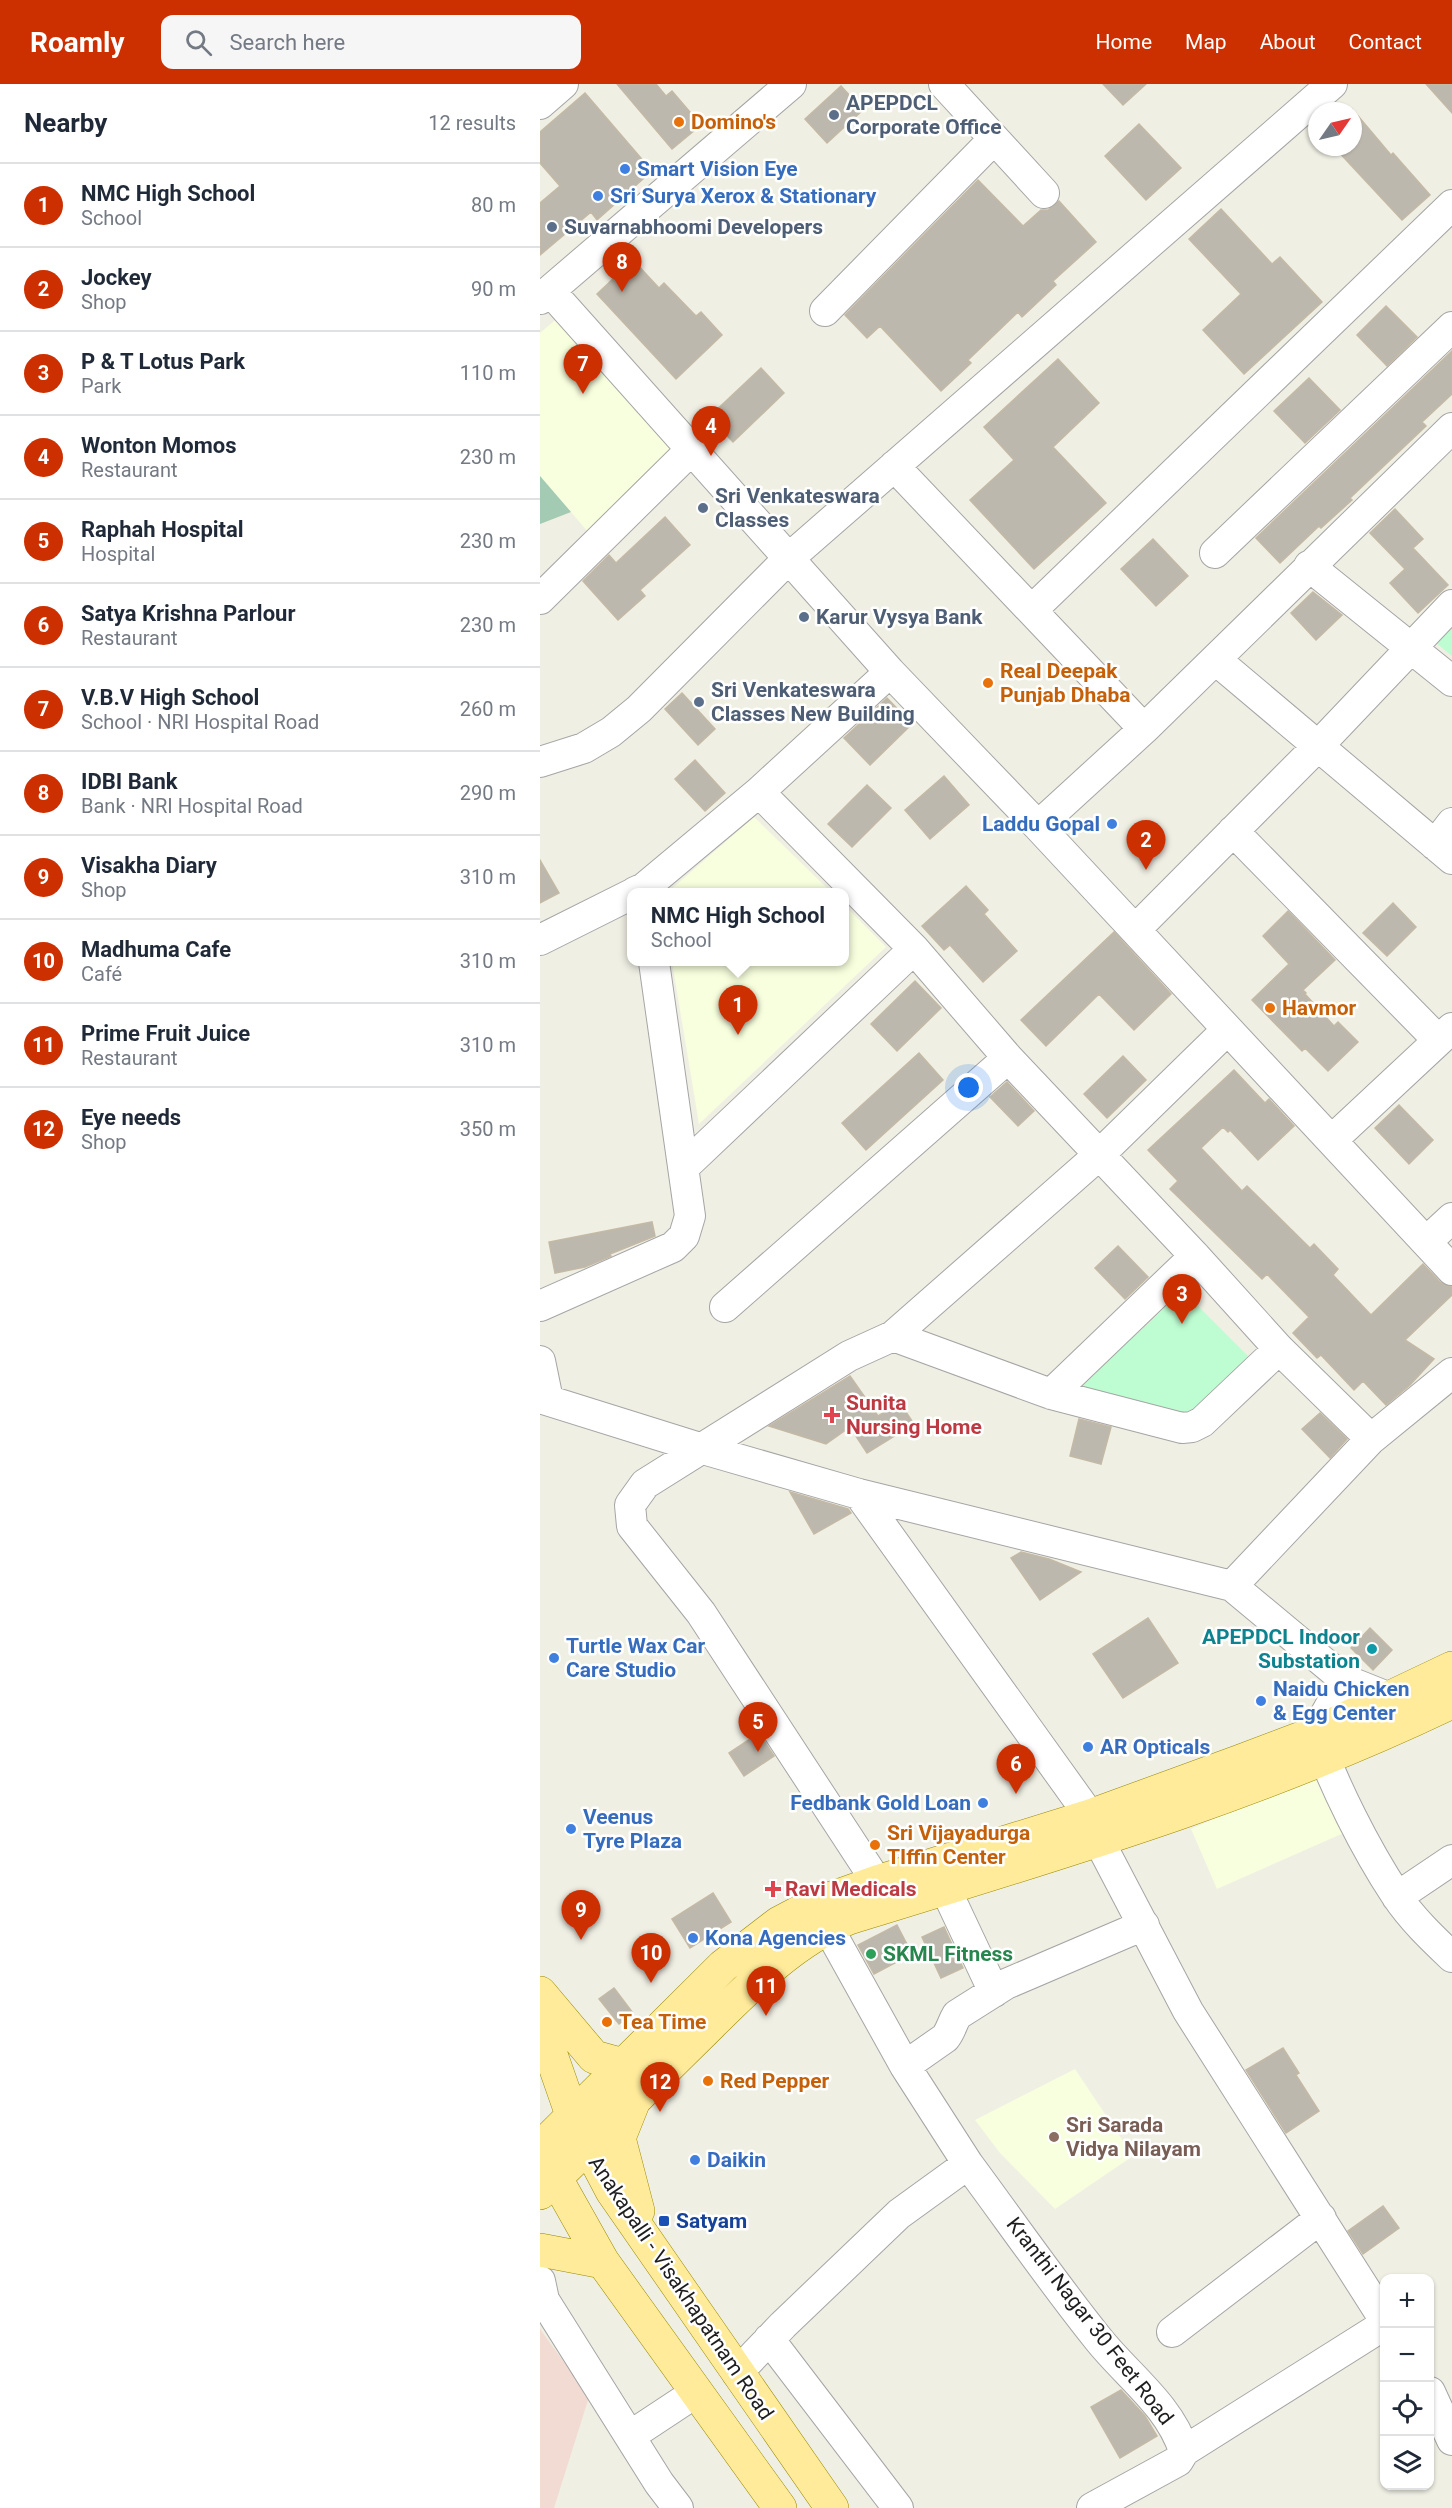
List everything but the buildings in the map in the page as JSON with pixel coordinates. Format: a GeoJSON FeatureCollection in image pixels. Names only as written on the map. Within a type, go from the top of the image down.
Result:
{"type":"FeatureCollection","features":[{"type":"Feature","properties":{"kind":"main road"},"geometry":{"type":"LineString","coordinates":[[1319,1745],[1390,1698],[1452,1668]]}},
{"type":"Feature","properties":{"kind":"main road"},"geometry":{"type":"LineString","coordinates":[[540,2149],[693,1994],[750,1944],[779,1923],[945,1888],[1094,1829],[1319,1745],[1408,1723],[1452,1702]]}},
{"type":"Feature","properties":{"kind":"main road"},"geometry":{"type":"LineString","coordinates":[[548,2185],[765,1973],[804,1942],[821,1915],[877,1882],[1094,1829]]}},
{"type":"Feature","properties":{"kind":"main road"},"geometry":{"type":"LineString","coordinates":[[540,1993],[594,2057],[623,2065]]}},
{"type":"Feature","properties":{"kind":"main road","name":"Anakapalli - Visakhapatnam Road"},"geometry":{"type":"LineString","coordinates":[[540,2022],[572,2115],[612,2191],[832,2508]]}},
{"type":"Feature","properties":{"kind":"main road"},"geometry":{"type":"LineString","coordinates":[[635,2099],[619,2138],[631,2189],[651,2249]]}},
{"type":"Feature","properties":{"kind":"main road","name":"Anakapalli - Visakhapatnam Road"},"geometry":{"type":"LineString","coordinates":[[540,2149],[548,2185],[780,2508]]}},
{"type":"Feature","properties":{"kind":"main road"},"geometry":{"type":"LineString","coordinates":[[540,2250],[603,2262]]}},
{"type":"Feature","properties":{"kind":"street"},"geometry":{"type":"LineString","coordinates":[[540,104],[563,84]]}},
{"type":"Feature","properties":{"kind":"street"},"geometry":{"type":"LineString","coordinates":[[791,84],[545,295],[691,450],[890,672],[1038,826],[1452,1270]]}},
{"type":"Feature","properties":{"kind":"street"},"geometry":{"type":"LineString","coordinates":[[944,84],[1044,192]]}},
{"type":"Feature","properties":{"kind":"street"},"geometry":{"type":"LineString","coordinates":[[540,762],[584,748],[611,732],[639,709],[788,560],[1332,84]]}},
{"type":"Feature","properties":{"kind":"street"},"geometry":{"type":"LineString","coordinates":[[825,311],[994,139]]}},
{"type":"Feature","properties":{"kind":"street"},"geometry":{"type":"LineString","coordinates":[[1032,610],[1452,205]]}},
{"type":"Feature","properties":{"kind":"street"},"geometry":{"type":"LineString","coordinates":[[1215,553],[1452,327]]}},
{"type":"Feature","properties":{"kind":"street"},"geometry":{"type":"LineString","coordinates":[[1038,826],[1216,660],[1309,566],[1452,428]]}},
{"type":"Feature","properties":{"kind":"street"},"geometry":{"type":"LineString","coordinates":[[540,599],[691,450]]}},
{"type":"Feature","properties":{"kind":"street"},"geometry":{"type":"LineString","coordinates":[[894,466],[1144,729]]}},
{"type":"Feature","properties":{"kind":"street"},"geometry":{"type":"LineString","coordinates":[[1309,566],[1452,681]]}},
{"type":"Feature","properties":{"kind":"street"},"geometry":{"type":"LineString","coordinates":[[1135,930],[1318,746],[1452,605]]}},
{"type":"Feature","properties":{"kind":"street"},"geometry":{"type":"LineString","coordinates":[[1216,660],[1318,746],[1446,842]]}},
{"type":"Feature","properties":{"kind":"street"},"geometry":{"type":"LineString","coordinates":[[644,888],[759,792],[890,672]]}},
{"type":"Feature","properties":{"kind":"street"},"geometry":{"type":"LineString","coordinates":[[759,792],[914,949],[1008,1058],[1195,1256],[1279,1349],[1371,1439]]}},
{"type":"Feature","properties":{"kind":"street"},"geometry":{"type":"LineString","coordinates":[[1233,831],[1445,1034],[1332,1140]]}},
{"type":"Feature","properties":{"kind":"street"},"geometry":{"type":"LineString","coordinates":[[540,940],[627,898]]}},
{"type":"Feature","properties":{"kind":"street"},"geometry":{"type":"LineString","coordinates":[[684,1167],[914,949]]}},
{"type":"Feature","properties":{"kind":"street"},"geometry":{"type":"LineString","coordinates":[[540,1306],[673,1247],[684,1236],[690,1216],[655,966]]}},
{"type":"Feature","properties":{"kind":"street"},"geometry":{"type":"LineString","coordinates":[[877,1882],[701,1612],[632,1526],[630,1505],[645,1484],[849,1356],[893,1336],[1099,1155],[1227,1030]]}},
{"type":"Feature","properties":{"kind":"street"},"geometry":{"type":"LineString","coordinates":[[725,1307],[1008,1058]]}},
{"type":"Feature","properties":{"kind":"street"},"geometry":{"type":"LineString","coordinates":[[1426,1242],[1452,1218]]}},
{"type":"Feature","properties":{"kind":"street"},"geometry":{"type":"LineString","coordinates":[[1051,1394],[1195,1256]]}},
{"type":"Feature","properties":{"kind":"street"},"geometry":{"type":"LineString","coordinates":[[893,1336],[1051,1394],[1182,1428],[1192,1427],[1212,1413],[1279,1349]]}},
{"type":"Feature","properties":{"kind":"street"},"geometry":{"type":"LineString","coordinates":[[540,1361],[544,1399],[859,1494],[1232,1586],[1345,1680],[1390,1698]]}},
{"type":"Feature","properties":{"kind":"street"},"geometry":{"type":"LineString","coordinates":[[1232,1586],[1371,1439],[1452,1373]]}},
{"type":"Feature","properties":{"kind":"street"},"geometry":{"type":"LineString","coordinates":[[859,1494],[1094,1829],[1188,2011],[1380,2313]]}},
{"type":"Feature","properties":{"kind":"street"},"geometry":{"type":"LineString","coordinates":[[1345,1680],[1319,1745],[1373,1856],[1397,1897],[1426,1932],[1452,1957]]}},
{"type":"Feature","properties":{"kind":"street"},"geometry":{"type":"LineString","coordinates":[[1397,1897],[1452,1860]]}},
{"type":"Feature","properties":{"kind":"street"},"geometry":{"type":"LineString","coordinates":[[945,1888],[994,1992]]}},
{"type":"Feature","properties":{"kind":"street","name":"Kranthi Nagar 30 Feet Road"},"geometry":{"type":"LineString","coordinates":[[821,1915],[905,2066],[968,2164],[1098,2338],[1170,2420],[1184,2451]]}},
{"type":"Feature","properties":{"kind":"street"},"geometry":{"type":"LineString","coordinates":[[905,2066],[945,2038],[950,2033],[952,2022],[957,2015],[994,1992],[1021,1977],[1144,1925]]}},
{"type":"Feature","properties":{"kind":"street"},"geometry":{"type":"LineString","coordinates":[[737,2373],[769,2339],[899,2214],[968,2164]]}},
{"type":"Feature","properties":{"kind":"street"},"geometry":{"type":"LineString","coordinates":[[1172,2332],[1321,2218]]}},
{"type":"Feature","properties":{"kind":"street"},"geometry":{"type":"LineString","coordinates":[[540,2281],[544,2300],[678,2508]]}},
{"type":"Feature","properties":{"kind":"street"},"geometry":{"type":"LineString","coordinates":[[1092,2508],[1178,2460],[1184,2451],[1380,2328]]}},
{"type":"Feature","properties":{"kind":"street"},"geometry":{"type":"LineString","coordinates":[[769,2339],[898,2508]]}},
{"type":"Feature","properties":{"kind":"street"},"geometry":{"type":"LineString","coordinates":[[1434,2390],[1452,2379]]}},
{"type":"Feature","properties":{"kind":"street"},"geometry":{"type":"LineString","coordinates":[[630,2436],[683,2401]]}},
{"type":"Feature","properties":{"kind":"street"},"geometry":{"type":"LineString","coordinates":[[1434,2401],[1452,2440]]}},
{"type":"Feature","properties":{"kind":"shaded area"},"geometry":{"type":"Polygon","coordinates":[[[560,316],[679,455],[589,533],[540,476],[540,333],[560,316]]]}},
{"type":"Feature","properties":{"kind":"shaded area"},"geometry":{"type":"Polygon","coordinates":[[[540,476],[571,512],[540,524],[540,476]]]}},
{"type":"Feature","properties":{"kind":"shaded area"},"geometry":{"type":"Polygon","coordinates":[[[754,817],[827,888],[673,888],[754,817]]]}},
{"type":"Feature","properties":{"kind":"shaded area"},"geometry":{"type":"Polygon","coordinates":[[[849,910],[886,947],[699,1124],[673,966],[849,966],[849,910]]]}},
{"type":"Feature","properties":{"kind":"shaded area"},"geometry":{"type":"Polygon","coordinates":[[[1320,1772],[1346,1832],[1217,1889],[1191,1829],[1320,1772]]]}},
{"type":"Feature","properties":{"kind":"shaded area","name":"Sri Sarada Vidya Nilayam"},"geometry":{"type":"Polygon","coordinates":[[[1075,2069],[1133,2156],[1055,2209],[1000,2153],[975,2120],[1075,2069]]]}},
{"type":"Feature","properties":{"kind":"shaded area"},"geometry":{"type":"Polygon","coordinates":[[[540,2329],[589,2397],[554,2508],[540,2508],[540,2329]]]}},
{"type":"Feature","properties":{"kind":"green space"},"geometry":{"type":"Polygon","coordinates":[[[1452,625],[1452,656],[1435,642],[1452,625]]]}},
{"type":"Feature","properties":{"kind":"green space"},"geometry":{"type":"Polygon","coordinates":[[[1183,1291],[1250,1358],[1189,1422],[1075,1391],[1183,1291]]]}},
{"type":"Feature","properties":{"kind":"place","name":"APEPDCL Corporate Office"},"geometry":{"type":"Point","coordinates":[834,115]}},
{"type":"Feature","properties":{"kind":"place","name":"Domino's"},"geometry":{"type":"Point","coordinates":[679,122]}},
{"type":"Feature","properties":{"kind":"place","name":"Smart Vision Eye"},"geometry":{"type":"Point","coordinates":[625,169]}},
{"type":"Feature","properties":{"kind":"place","name":"Sri Surya Xerox & Stationary"},"geometry":{"type":"Point","coordinates":[598,196]}},
{"type":"Feature","properties":{"kind":"place","name":"Suvarnabhoomi Developers"},"geometry":{"type":"Point","coordinates":[552,227]}},
{"type":"Feature","properties":{"kind":"place","name":"IDBI Bank"},"geometry":{"type":"Point","coordinates":[622,292]}},
{"type":"Feature","properties":{"kind":"place","name":"V.B.V High School"},"geometry":{"type":"Point","coordinates":[583,394]}},
{"type":"Feature","properties":{"kind":"place","name":"Wonton Momos"},"geometry":{"type":"Point","coordinates":[711,456]}},
{"type":"Feature","properties":{"kind":"place","name":"Sri Venkateswara Classes"},"geometry":{"type":"Point","coordinates":[703,508]}},
{"type":"Feature","properties":{"kind":"place","name":"Karur Vysya Bank"},"geometry":{"type":"Point","coordinates":[804,617]}},
{"type":"Feature","properties":{"kind":"place","name":"Real Deepak Punjab Dhaba"},"geometry":{"type":"Point","coordinates":[988,683]}},
{"type":"Feature","properties":{"kind":"place","name":"Sri Venkateswara Classes New Building"},"geometry":{"type":"Point","coordinates":[699,702]}},
{"type":"Feature","properties":{"kind":"place","name":"Laddu Gopal"},"geometry":{"type":"Point","coordinates":[1112,824]}},
{"type":"Feature","properties":{"kind":"place","name":"Jockey"},"geometry":{"type":"Point","coordinates":[1146,870]}},
{"type":"Feature","properties":{"kind":"place","name":"Havmor"},"geometry":{"type":"Point","coordinates":[1270,1008]}},
{"type":"Feature","properties":{"kind":"place","name":"NMC High School"},"geometry":{"type":"Point","coordinates":[738,1035]}},
{"type":"Feature","properties":{"kind":"place","name":"P & T Lotus Park"},"geometry":{"type":"Point","coordinates":[1182,1324]}},
{"type":"Feature","properties":{"kind":"place","name":"Sunita Nursing Home"},"geometry":{"type":"Point","coordinates":[832,1415]}},
{"type":"Feature","properties":{"kind":"place","name":"APEPDCL Indoor Substation"},"geometry":{"type":"Point","coordinates":[1372,1649]}},
{"type":"Feature","properties":{"kind":"place","name":"Turtle Wax Car Care Studio"},"geometry":{"type":"Point","coordinates":[554,1658]}},
{"type":"Feature","properties":{"kind":"place","name":"Naidu Chicken & Egg Center"},"geometry":{"type":"Point","coordinates":[1261,1701]}},
{"type":"Feature","properties":{"kind":"place","name":"AR Opticals"},"geometry":{"type":"Point","coordinates":[1088,1747]}},
{"type":"Feature","properties":{"kind":"place","name":"Raphah Hospital"},"geometry":{"type":"Point","coordinates":[758,1752]}},
{"type":"Feature","properties":{"kind":"place","name":"Satya Krishna Parlour"},"geometry":{"type":"Point","coordinates":[1016,1794]}},
{"type":"Feature","properties":{"kind":"place","name":"Fedbank Gold Loan"},"geometry":{"type":"Point","coordinates":[983,1803]}},
{"type":"Feature","properties":{"kind":"place","name":"Veenus Tyre Plaza"},"geometry":{"type":"Point","coordinates":[571,1829]}},
{"type":"Feature","properties":{"kind":"place","name":"Sri Vijayadurga TIffin Center"},"geometry":{"type":"Point","coordinates":[875,1845]}},
{"type":"Feature","properties":{"kind":"place","name":"Ravi Medicals"},"geometry":{"type":"Point","coordinates":[773,1889]}},
{"type":"Feature","properties":{"kind":"place","name":"Kona Agencies"},"geometry":{"type":"Point","coordinates":[693,1938]}},
{"type":"Feature","properties":{"kind":"place","name":"Visakha Diary"},"geometry":{"type":"Point","coordinates":[581,1940]}},
{"type":"Feature","properties":{"kind":"place","name":"SKML Fitness"},"geometry":{"type":"Point","coordinates":[871,1954]}},
{"type":"Feature","properties":{"kind":"place","name":"Madhuma Cafe"},"geometry":{"type":"Point","coordinates":[651,1983]}},
{"type":"Feature","properties":{"kind":"place","name":"Prime Fruit Juice"},"geometry":{"type":"Point","coordinates":[766,2016]}},
{"type":"Feature","properties":{"kind":"place","name":"Tea Time"},"geometry":{"type":"Point","coordinates":[607,2022]}},
{"type":"Feature","properties":{"kind":"place","name":"Red Pepper"},"geometry":{"type":"Point","coordinates":[708,2081]}},
{"type":"Feature","properties":{"kind":"place","name":"Eye needs"},"geometry":{"type":"Point","coordinates":[660,2112]}},
{"type":"Feature","properties":{"kind":"place","name":"Sri Sarada Vidya Nilayam"},"geometry":{"type":"Point","coordinates":[1054,2137]}},
{"type":"Feature","properties":{"kind":"place","name":"Daikin"},"geometry":{"type":"Point","coordinates":[695,2160]}},
{"type":"Feature","properties":{"kind":"place","name":"Satyam"},"geometry":{"type":"Point","coordinates":[664,2221]}}]}
